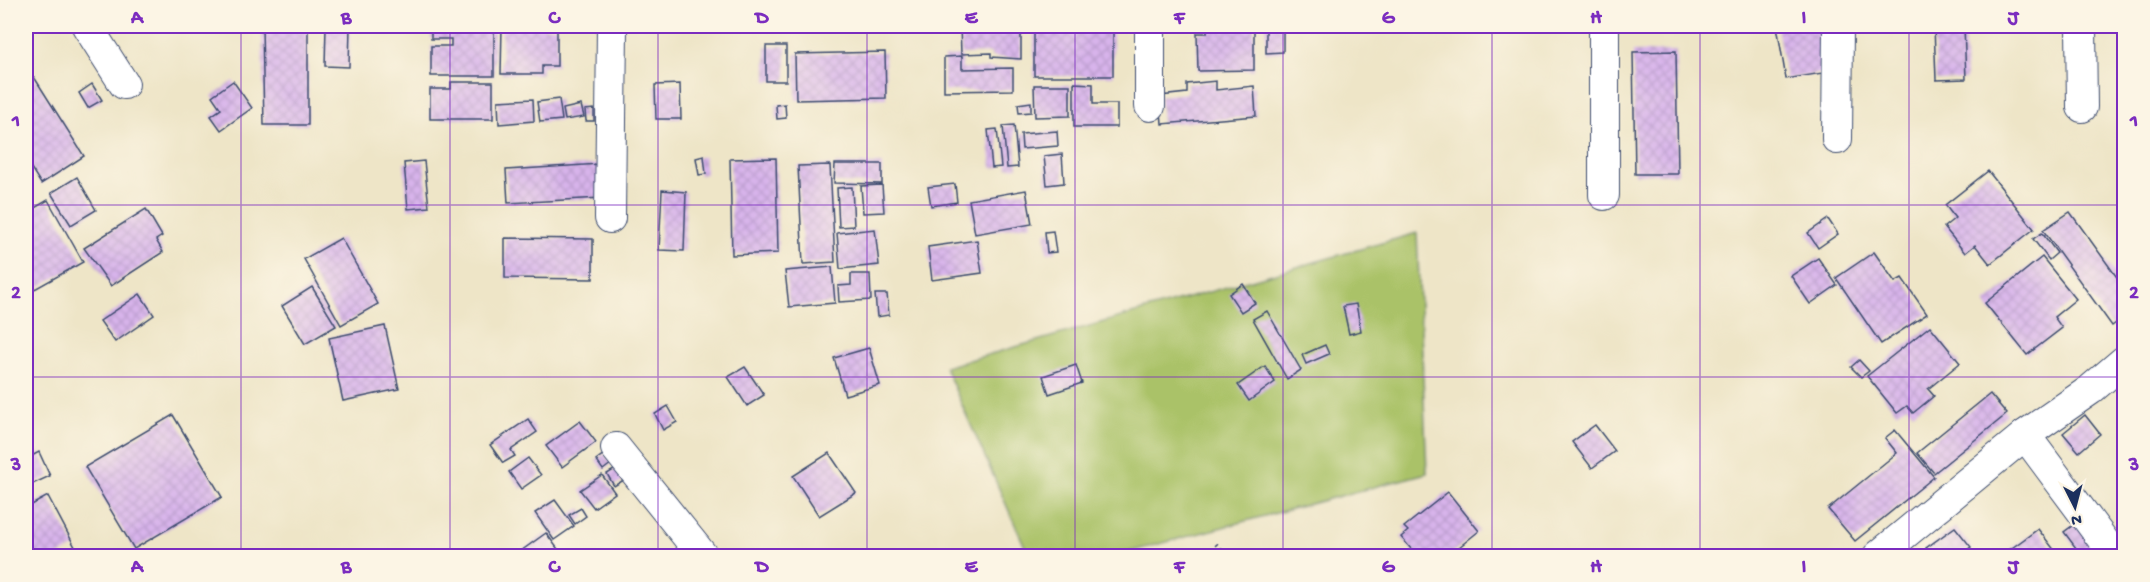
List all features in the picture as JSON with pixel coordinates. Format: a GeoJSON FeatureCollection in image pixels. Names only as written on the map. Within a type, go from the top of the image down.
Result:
{"type":"FeatureCollection","features":[{"type":"Feature","properties":{"kind":"street"},"geometry":{"type":"LineString","coordinates":[[87,26],[124,84]]}},
{"type":"Feature","properties":{"kind":"street"},"geometry":{"type":"LineString","coordinates":[[610,218],[612,26]]}},
{"type":"Feature","properties":{"kind":"street"},"geometry":{"type":"LineString","coordinates":[[1150,26],[1150,106]]}},
{"type":"Feature","properties":{"kind":"street"},"geometry":{"type":"LineString","coordinates":[[1604,26],[1604,195]]}},
{"type":"Feature","properties":{"kind":"street"},"geometry":{"type":"LineString","coordinates":[[1837,139],[1838,26]]}},
{"type":"Feature","properties":{"kind":"street"},"geometry":{"type":"LineString","coordinates":[[2081,26],[2082,107]]}},
{"type":"Feature","properties":{"kind":"street"},"geometry":{"type":"LineString","coordinates":[[1878,556],[2025,435],[2090,390],[2124,361]]}},
{"type":"Feature","properties":{"kind":"street"},"geometry":{"type":"LineString","coordinates":[[2025,435],[2115,556]]}},
{"type":"Feature","properties":{"kind":"street"},"geometry":{"type":"LineString","coordinates":[[616,448],[703,556]]}},
{"type":"Feature","properties":{"kind":"path"},"geometry":{"type":"LineString","coordinates":[[1216,544],[1227,556]]}},
{"type":"Feature","properties":{"kind":"green space"},"geometry":{"type":"Polygon","coordinates":[[[1417,233],[1427,473],[1114,556],[1029,556],[945,367],[1417,233]]]}},
{"type":"Feature","properties":{"kind":"building"},"geometry":{"type":"Polygon","coordinates":[[[262,26],[308,26],[308,125],[264,125],[262,26]]]}},
{"type":"Feature","properties":{"kind":"building"},"geometry":{"type":"Polygon","coordinates":[[[326,26],[350,26],[349,67],[325,66],[326,26]]]}},
{"type":"Feature","properties":{"kind":"building"},"geometry":{"type":"Polygon","coordinates":[[[431,26],[494,26],[494,76],[431,76],[431,46],[451,46],[451,39],[431,39],[431,26]]]}},
{"type":"Feature","properties":{"kind":"building"},"geometry":{"type":"Polygon","coordinates":[[[502,26],[557,28],[557,66],[542,66],[542,74],[501,74],[502,26]]]}},
{"type":"Feature","properties":{"kind":"building"},"geometry":{"type":"Polygon","coordinates":[[[960,26],[1021,26],[1021,59],[991,57],[991,53],[961,54],[960,26]]]}},
{"type":"Feature","properties":{"kind":"building"},"geometry":{"type":"Polygon","coordinates":[[[1034,26],[1113,26],[1113,76],[1034,76],[1034,26]]]}},
{"type":"Feature","properties":{"kind":"building"},"geometry":{"type":"Polygon","coordinates":[[[1207,26],[1254,26],[1254,70],[1198,71],[1197,33],[1207,33],[1207,26]]]}},
{"type":"Feature","properties":{"kind":"building"},"geometry":{"type":"Polygon","coordinates":[[[1266,26],[1283,26],[1283,52],[1266,53],[1266,26]]]}},
{"type":"Feature","properties":{"kind":"building"},"geometry":{"type":"Polygon","coordinates":[[[1777,26],[1828,26],[1835,71],[1786,79],[1777,26]]]}},
{"type":"Feature","properties":{"kind":"building"},"geometry":{"type":"Polygon","coordinates":[[[1934,26],[1964,26],[1966,79],[1936,80],[1934,26]]]}},
{"type":"Feature","properties":{"kind":"building"},"geometry":{"type":"Polygon","coordinates":[[[766,46],[786,46],[786,81],[766,81],[766,46]]]}},
{"type":"Feature","properties":{"kind":"building"},"geometry":{"type":"Polygon","coordinates":[[[1676,51],[1678,174],[1635,174],[1633,52],[1676,51]]]}},
{"type":"Feature","properties":{"kind":"building"},"geometry":{"type":"Polygon","coordinates":[[[885,52],[886,98],[796,100],[795,54],[885,52]]]}},
{"type":"Feature","properties":{"kind":"building"},"geometry":{"type":"Polygon","coordinates":[[[962,56],[962,69],[1013,68],[1013,90],[944,91],[944,57],[962,56]]]}},
{"type":"Feature","properties":{"kind":"building"},"geometry":{"type":"Polygon","coordinates":[[[34,77],[84,156],[41,184],[26,160],[26,83],[34,77]]]}},
{"type":"Feature","properties":{"kind":"building"},"geometry":{"type":"Polygon","coordinates":[[[233,81],[252,108],[221,130],[211,116],[221,109],[212,96],[233,81]]]}},
{"type":"Feature","properties":{"kind":"building"},"geometry":{"type":"Polygon","coordinates":[[[1216,81],[1216,90],[1254,86],[1256,116],[1162,124],[1160,96],[1187,93],[1187,84],[1216,81]]]}},
{"type":"Feature","properties":{"kind":"building"},"geometry":{"type":"Polygon","coordinates":[[[451,82],[493,82],[493,119],[430,119],[430,89],[451,89],[451,82]]]}},
{"type":"Feature","properties":{"kind":"building"},"geometry":{"type":"Polygon","coordinates":[[[1074,83],[1093,84],[1093,104],[1117,104],[1117,127],[1074,127],[1074,83]]]}},
{"type":"Feature","properties":{"kind":"building"},"geometry":{"type":"Polygon","coordinates":[[[92,84],[102,100],[88,108],[79,93],[92,84]]]}},
{"type":"Feature","properties":{"kind":"building"},"geometry":{"type":"Polygon","coordinates":[[[680,84],[681,119],[656,119],[655,85],[680,84]]]}},
{"type":"Feature","properties":{"kind":"building"},"geometry":{"type":"Polygon","coordinates":[[[1034,85],[1070,85],[1070,116],[1035,117],[1034,85]]]}},
{"type":"Feature","properties":{"kind":"building"},"geometry":{"type":"Polygon","coordinates":[[[533,99],[534,121],[499,124],[498,101],[533,99]]]}},
{"type":"Feature","properties":{"kind":"building"},"geometry":{"type":"Polygon","coordinates":[[[559,99],[562,120],[540,122],[537,102],[559,99]]]}},
{"type":"Feature","properties":{"kind":"building"},"geometry":{"type":"Polygon","coordinates":[[[1031,102],[1031,112],[1019,113],[1018,104],[1031,102]]]}},
{"type":"Feature","properties":{"kind":"building"},"geometry":{"type":"Polygon","coordinates":[[[785,104],[786,118],[777,119],[776,105],[785,104]]]}},
{"type":"Feature","properties":{"kind":"building"},"geometry":{"type":"Polygon","coordinates":[[[581,105],[584,117],[565,120],[563,109],[581,105]]]}},
{"type":"Feature","properties":{"kind":"building"},"geometry":{"type":"Polygon","coordinates":[[[594,109],[594,121],[586,121],[585,110],[594,109]]]}},
{"type":"Feature","properties":{"kind":"building"},"geometry":{"type":"Polygon","coordinates":[[[1014,125],[1018,167],[1007,168],[1003,126],[1014,125]]]}},
{"type":"Feature","properties":{"kind":"building"},"geometry":{"type":"Polygon","coordinates":[[[997,129],[1001,167],[992,168],[988,130],[997,129]]]}},
{"type":"Feature","properties":{"kind":"building"},"geometry":{"type":"Polygon","coordinates":[[[1057,131],[1058,146],[1022,149],[1021,134],[1057,131]]]}},
{"type":"Feature","properties":{"kind":"building"},"geometry":{"type":"Polygon","coordinates":[[[1062,154],[1064,183],[1047,185],[1044,156],[1062,154]]]}},
{"type":"Feature","properties":{"kind":"building"},"geometry":{"type":"Polygon","coordinates":[[[704,156],[706,174],[699,175],[696,158],[704,156]]]}},
{"type":"Feature","properties":{"kind":"building"},"geometry":{"type":"Polygon","coordinates":[[[776,158],[778,253],[732,255],[730,159],[776,158]]]}},
{"type":"Feature","properties":{"kind":"building"},"geometry":{"type":"Polygon","coordinates":[[[424,161],[429,207],[408,209],[404,163],[424,161]]]}},
{"type":"Feature","properties":{"kind":"building"},"geometry":{"type":"Polygon","coordinates":[[[600,164],[602,198],[508,203],[506,170],[600,164]]]}},
{"type":"Feature","properties":{"kind":"building"},"geometry":{"type":"Polygon","coordinates":[[[835,164],[882,164],[882,184],[834,183],[835,164]]]}},
{"type":"Feature","properties":{"kind":"building"},"geometry":{"type":"Polygon","coordinates":[[[830,165],[835,262],[803,264],[798,166],[830,165]]]}},
{"type":"Feature","properties":{"kind":"building"},"geometry":{"type":"Polygon","coordinates":[[[1988,171],[2034,229],[1990,264],[1975,245],[1965,253],[1944,227],[1955,218],[1945,205],[1988,171]]]}},
{"type":"Feature","properties":{"kind":"building"},"geometry":{"type":"Polygon","coordinates":[[[77,177],[96,210],[71,225],[51,193],[77,177]]]}},
{"type":"Feature","properties":{"kind":"building"},"geometry":{"type":"Polygon","coordinates":[[[955,184],[957,202],[931,206],[928,187],[955,184]]]}},
{"type":"Feature","properties":{"kind":"building"},"geometry":{"type":"Polygon","coordinates":[[[882,185],[884,212],[863,213],[861,186],[882,185]]]}},
{"type":"Feature","properties":{"kind":"building"},"geometry":{"type":"Polygon","coordinates":[[[852,187],[854,226],[839,227],[837,188],[852,187]]]}},
{"type":"Feature","properties":{"kind":"building"},"geometry":{"type":"Polygon","coordinates":[[[662,190],[686,192],[684,251],[659,250],[662,190]]]}},
{"type":"Feature","properties":{"kind":"building"},"geometry":{"type":"Polygon","coordinates":[[[1026,190],[1032,224],[975,234],[969,200],[1026,190]]]}},
{"type":"Feature","properties":{"kind":"building"},"geometry":{"type":"Polygon","coordinates":[[[48,200],[83,262],[33,290],[26,276],[26,213],[48,200]]]}},
{"type":"Feature","properties":{"kind":"building"},"geometry":{"type":"Polygon","coordinates":[[[146,209],[162,236],[156,240],[163,252],[111,286],[84,248],[146,209]]]}},
{"type":"Feature","properties":{"kind":"building"},"geometry":{"type":"Polygon","coordinates":[[[2070,212],[2124,287],[2124,317],[2112,326],[2043,230],[2070,212]]]}},
{"type":"Feature","properties":{"kind":"building"},"geometry":{"type":"Polygon","coordinates":[[[1828,219],[1838,234],[1818,248],[1808,233],[1828,219]]]}},
{"type":"Feature","properties":{"kind":"building"},"geometry":{"type":"Polygon","coordinates":[[[875,229],[879,265],[840,269],[837,233],[875,229]]]}},
{"type":"Feature","properties":{"kind":"building"},"geometry":{"type":"Polygon","coordinates":[[[1053,231],[1056,252],[1047,253],[1045,232],[1053,231]]]}},
{"type":"Feature","properties":{"kind":"building"},"geometry":{"type":"Polygon","coordinates":[[[2042,233],[2057,253],[2049,260],[2033,239],[2042,233]]]}},
{"type":"Feature","properties":{"kind":"building"},"geometry":{"type":"Polygon","coordinates":[[[341,238],[378,304],[341,325],[304,259],[341,238]]]}},
{"type":"Feature","properties":{"kind":"building"},"geometry":{"type":"Polygon","coordinates":[[[505,238],[593,239],[593,279],[505,278],[505,238]]]}},
{"type":"Feature","properties":{"kind":"building"},"geometry":{"type":"Polygon","coordinates":[[[977,240],[982,273],[932,280],[928,247],[977,240]]]}},
{"type":"Feature","properties":{"kind":"building"},"geometry":{"type":"Polygon","coordinates":[[[1874,252],[1895,282],[1902,278],[1927,314],[1881,344],[1836,278],[1874,252]]]}},
{"type":"Feature","properties":{"kind":"building"},"geometry":{"type":"Polygon","coordinates":[[[2042,257],[2076,299],[2054,317],[2062,328],[2027,355],[1985,303],[2042,257]]]}},
{"type":"Feature","properties":{"kind":"building"},"geometry":{"type":"Polygon","coordinates":[[[1818,258],[1837,285],[1810,304],[1791,276],[1818,258]]]}},
{"type":"Feature","properties":{"kind":"building"},"geometry":{"type":"Polygon","coordinates":[[[832,267],[835,303],[789,307],[785,271],[832,267]]]}},
{"type":"Feature","properties":{"kind":"building"},"geometry":{"type":"Polygon","coordinates":[[[851,274],[870,274],[871,300],[839,302],[838,286],[851,285],[851,274]]]}},
{"type":"Feature","properties":{"kind":"building"},"geometry":{"type":"Polygon","coordinates":[[[1243,284],[1255,303],[1241,312],[1229,294],[1243,284]]]}},
{"type":"Feature","properties":{"kind":"building"},"geometry":{"type":"Polygon","coordinates":[[[312,287],[336,326],[305,344],[282,306],[312,287]]]}},
{"type":"Feature","properties":{"kind":"building"},"geometry":{"type":"Polygon","coordinates":[[[140,294],[154,315],[115,342],[100,321],[140,294]]]}},
{"type":"Feature","properties":{"kind":"building"},"geometry":{"type":"Polygon","coordinates":[[[875,294],[887,294],[889,315],[877,317],[875,294]]]}},
{"type":"Feature","properties":{"kind":"building"},"geometry":{"type":"Polygon","coordinates":[[[1356,304],[1361,331],[1349,334],[1343,306],[1356,304]]]}},
{"type":"Feature","properties":{"kind":"building"},"geometry":{"type":"Polygon","coordinates":[[[1267,311],[1301,370],[1287,379],[1253,319],[1267,311]]]}},
{"type":"Feature","properties":{"kind":"building"},"geometry":{"type":"Polygon","coordinates":[[[385,326],[399,389],[343,401],[329,338],[385,326]]]}},
{"type":"Feature","properties":{"kind":"building"},"geometry":{"type":"Polygon","coordinates":[[[1930,326],[1960,363],[1928,389],[1934,396],[1913,413],[1907,406],[1897,413],[1867,376],[1930,326]]]}},
{"type":"Feature","properties":{"kind":"building"},"geometry":{"type":"Polygon","coordinates":[[[1325,345],[1329,354],[1306,364],[1302,355],[1325,345]]]}},
{"type":"Feature","properties":{"kind":"building"},"geometry":{"type":"Polygon","coordinates":[[[869,348],[880,385],[845,395],[834,358],[869,348]]]}},
{"type":"Feature","properties":{"kind":"building"},"geometry":{"type":"Polygon","coordinates":[[[1859,360],[1869,371],[1861,377],[1851,367],[1859,360]]]}},
{"type":"Feature","properties":{"kind":"building"},"geometry":{"type":"Polygon","coordinates":[[[1076,365],[1082,383],[1049,394],[1043,376],[1076,365]]]}},
{"type":"Feature","properties":{"kind":"building"},"geometry":{"type":"Polygon","coordinates":[[[1265,366],[1275,382],[1249,401],[1238,385],[1265,366]]]}},
{"type":"Feature","properties":{"kind":"building"},"geometry":{"type":"Polygon","coordinates":[[[745,367],[764,395],[747,406],[728,377],[745,367]]]}},
{"type":"Feature","properties":{"kind":"building"},"geometry":{"type":"Polygon","coordinates":[[[1990,394],[2007,414],[1934,473],[1917,453],[1990,394]]]}},
{"type":"Feature","properties":{"kind":"building"},"geometry":{"type":"Polygon","coordinates":[[[668,406],[677,422],[663,430],[655,414],[668,406]]]}},
{"type":"Feature","properties":{"kind":"building"},"geometry":{"type":"Polygon","coordinates":[[[173,415],[222,497],[134,549],[85,467],[173,415]]]}},
{"type":"Feature","properties":{"kind":"building"},"geometry":{"type":"Polygon","coordinates":[[[2085,415],[2100,434],[2079,452],[2063,433],[2085,415]]]}},
{"type":"Feature","properties":{"kind":"building"},"geometry":{"type":"Polygon","coordinates":[[[528,419],[537,432],[511,450],[515,456],[503,463],[490,445],[528,419]]]}},
{"type":"Feature","properties":{"kind":"building"},"geometry":{"type":"Polygon","coordinates":[[[580,421],[596,442],[562,467],[546,446],[580,421]]]}},
{"type":"Feature","properties":{"kind":"building"},"geometry":{"type":"Polygon","coordinates":[[[1595,425],[1615,451],[1592,468],[1572,442],[1595,425]]]}},
{"type":"Feature","properties":{"kind":"building"},"geometry":{"type":"Polygon","coordinates":[[[1895,430],[1934,477],[1855,541],[1828,509],[1897,453],[1885,438],[1895,430]]]}},
{"type":"Feature","properties":{"kind":"building"},"geometry":{"type":"Polygon","coordinates":[[[39,452],[50,476],[26,487],[26,459],[39,452]]]}},
{"type":"Feature","properties":{"kind":"building"},"geometry":{"type":"Polygon","coordinates":[[[829,453],[856,493],[819,516],[793,476],[829,453]]]}},
{"type":"Feature","properties":{"kind":"building"},"geometry":{"type":"Polygon","coordinates":[[[604,454],[612,463],[603,470],[596,460],[604,454]]]}},
{"type":"Feature","properties":{"kind":"building"},"geometry":{"type":"Polygon","coordinates":[[[528,458],[541,475],[521,489],[509,472],[528,458]]]}},
{"type":"Feature","properties":{"kind":"building"},"geometry":{"type":"Polygon","coordinates":[[[617,468],[624,480],[614,486],[607,474],[617,468]]]}},
{"type":"Feature","properties":{"kind":"building"},"geometry":{"type":"Polygon","coordinates":[[[602,475],[615,493],[594,508],[580,490],[602,475]]]}},
{"type":"Feature","properties":{"kind":"building"},"geometry":{"type":"Polygon","coordinates":[[[1448,492],[1479,531],[1448,556],[1417,556],[1401,537],[1408,531],[1404,527],[1448,492]]]}},
{"type":"Feature","properties":{"kind":"building"},"geometry":{"type":"Polygon","coordinates":[[[48,496],[75,547],[57,556],[26,556],[26,508],[48,496]]]}},
{"type":"Feature","properties":{"kind":"building"},"geometry":{"type":"Polygon","coordinates":[[[555,500],[574,526],[554,540],[535,513],[555,500]]]}},
{"type":"Feature","properties":{"kind":"building"},"geometry":{"type":"Polygon","coordinates":[[[581,508],[586,516],[575,524],[569,515],[581,508]]]}},
{"type":"Feature","properties":{"kind":"building"},"geometry":{"type":"Polygon","coordinates":[[[2080,520],[2105,556],[2082,556],[2064,532],[2080,520]]]}},
{"type":"Feature","properties":{"kind":"building"},"geometry":{"type":"Polygon","coordinates":[[[1955,527],[1971,547],[1958,556],[1932,556],[1926,548],[1955,527]]]}},
{"type":"Feature","properties":{"kind":"building"},"geometry":{"type":"Polygon","coordinates":[[[2038,529],[2059,556],[2001,556],[2038,529]]]}},
{"type":"Feature","properties":{"kind":"building"},"geometry":{"type":"Polygon","coordinates":[[[546,533],[563,556],[514,556],[546,533]]]}}]}
